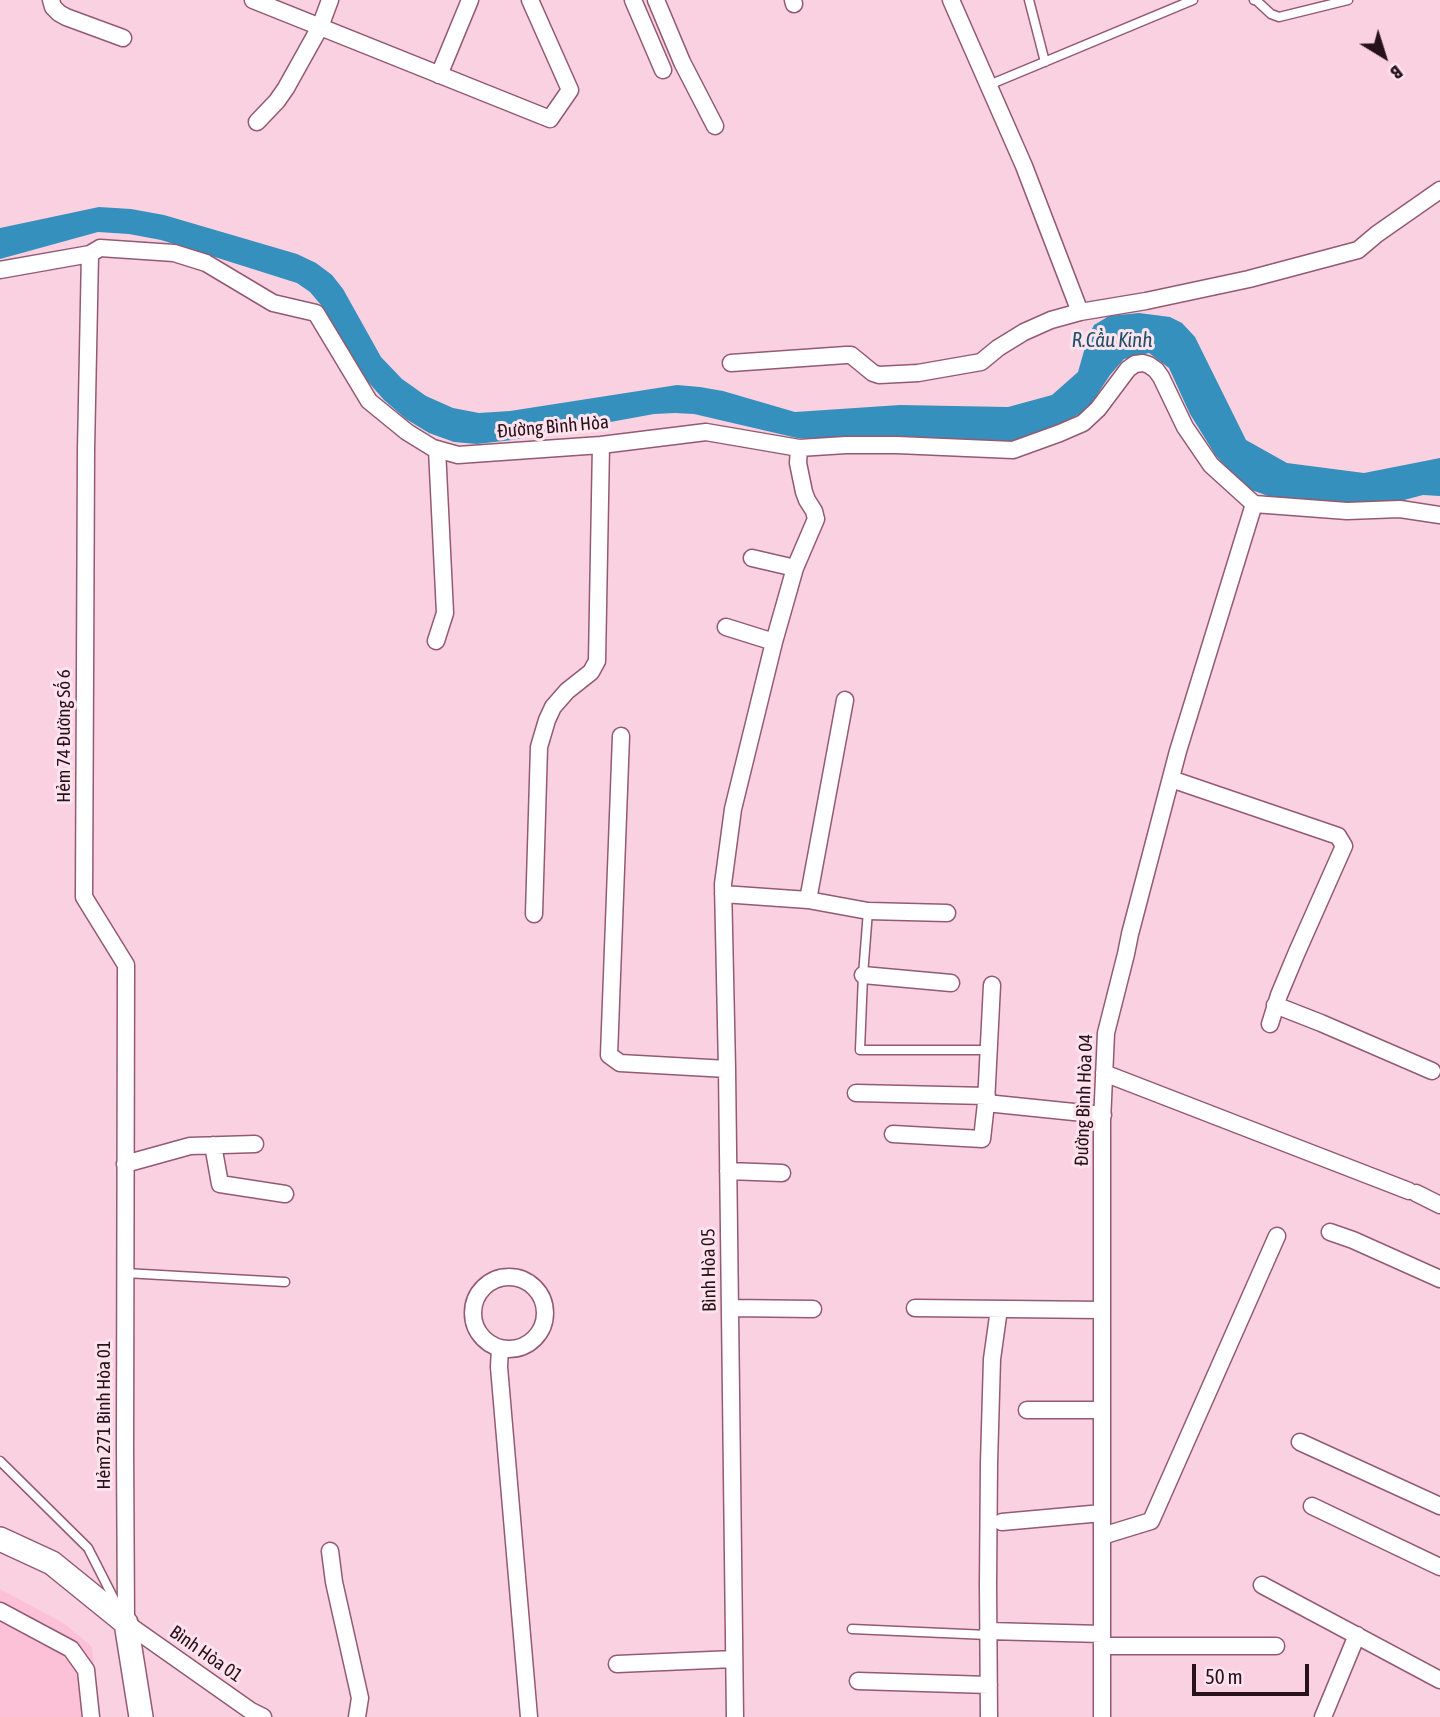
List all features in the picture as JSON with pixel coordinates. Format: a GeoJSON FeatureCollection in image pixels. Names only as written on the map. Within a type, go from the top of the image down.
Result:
{"type":"FeatureCollection","features":[{"type":"Feature","properties":{"kind":"main road"},"geometry":{"type":"LineString","coordinates":[[0,1539],[52,1563],[126,1623],[141,1717]]}},
{"type":"Feature","properties":{"kind":"street"},"geometry":{"type":"LineString","coordinates":[[51,0],[59,13],[123,38]]}},
{"type":"Feature","properties":{"kind":"street"},"geometry":{"type":"LineString","coordinates":[[253,0],[550,119],[570,90],[530,0]]}},
{"type":"Feature","properties":{"kind":"street"},"geometry":{"type":"LineString","coordinates":[[257,122],[286,88],[320,27],[330,0]]}},
{"type":"Feature","properties":{"kind":"street"},"geometry":{"type":"LineString","coordinates":[[439,75],[470,0]]}},
{"type":"Feature","properties":{"kind":"street"},"geometry":{"type":"LineString","coordinates":[[633,0],[663,70]]}},
{"type":"Feature","properties":{"kind":"street"},"geometry":{"type":"LineString","coordinates":[[656,0],[682,62],[715,126]]}},
{"type":"Feature","properties":{"kind":"street"},"geometry":{"type":"LineString","coordinates":[[951,0],[1024,166],[1080,312]]}},
{"type":"Feature","properties":{"kind":"street"},"geometry":{"type":"LineString","coordinates":[[731,363],[851,355],[879,375],[918,373],[981,362],[1024,332],[1051,320],[1249,279],[1357,250],[1440,190]]}},
{"type":"Feature","properties":{"kind":"street","name":"Đường Bình Hòa"},"geometry":{"type":"LineString","coordinates":[[0,270],[90,254],[100,248],[174,253],[206,263],[272,303],[316,313],[369,401],[407,432],[438,449],[458,455],[601,444],[706,432],[799,448],[846,444],[1013,450],[1083,423],[1098,409],[1128,369],[1143,363],[1156,370],[1161,377],[1185,427],[1211,465],[1254,504]]}},
{"type":"Feature","properties":{"kind":"street","name":"Hẻm 74 Đường Số 6"},"geometry":{"type":"LineString","coordinates":[[90,254],[86,450],[84,897],[126,965],[125,1207]]}},
{"type":"Feature","properties":{"kind":"street"},"geometry":{"type":"LineString","coordinates":[[534,914],[539,747],[553,707],[567,691],[591,672],[597,661],[601,444]]}},
{"type":"Feature","properties":{"kind":"street"},"geometry":{"type":"LineString","coordinates":[[726,627],[774,642],[795,568],[816,519],[804,492],[798,463],[799,448]]}},
{"type":"Feature","properties":{"kind":"street"},"geometry":{"type":"LineString","coordinates":[[436,641],[445,613],[438,449]]}},
{"type":"Feature","properties":{"kind":"street"},"geometry":{"type":"LineString","coordinates":[[1254,504],[1347,511],[1400,509],[1440,515]]}},
{"type":"Feature","properties":{"kind":"street","name":"Đường Bình Hòa 04"},"geometry":{"type":"LineString","coordinates":[[1102,1717],[1102,1115],[1106,1033],[1178,751],[1254,504]]}},
{"type":"Feature","properties":{"kind":"street"},"geometry":{"type":"LineString","coordinates":[[752,558],[795,568]]}},
{"type":"Feature","properties":{"kind":"street","name":"Bình Hòa 05"},"geometry":{"type":"LineString","coordinates":[[735,1717],[723,894],[733,809],[774,642]]}},
{"type":"Feature","properties":{"kind":"street"},"geometry":{"type":"LineString","coordinates":[[808,900],[845,700]]}},
{"type":"Feature","properties":{"kind":"street"},"geometry":{"type":"LineString","coordinates":[[621,736],[609,1055],[620,1063],[727,1069]]}},
{"type":"Feature","properties":{"kind":"street"},"geometry":{"type":"LineString","coordinates":[[1171,779],[1338,836],[1344,846],[1297,952],[1269,1024]]}},
{"type":"Feature","properties":{"kind":"street"},"geometry":{"type":"LineString","coordinates":[[723,894],[808,900],[868,911],[947,912]]}},
{"type":"Feature","properties":{"kind":"street"},"geometry":{"type":"LineString","coordinates":[[863,975],[951,983]]}},
{"type":"Feature","properties":{"kind":"street"},"geometry":{"type":"LineString","coordinates":[[893,1134],[982,1139],[987,1100],[992,985]]}},
{"type":"Feature","properties":{"kind":"street"},"geometry":{"type":"LineString","coordinates":[[1275,1005],[1432,1072]]}},
{"type":"Feature","properties":{"kind":"street"},"geometry":{"type":"LineString","coordinates":[[1104,1073],[1413,1192],[1440,1205]]}},
{"type":"Feature","properties":{"kind":"street"},"geometry":{"type":"LineString","coordinates":[[856,1093],[987,1100],[1102,1115]]}},
{"type":"Feature","properties":{"kind":"street"},"geometry":{"type":"LineString","coordinates":[[125,1164],[190,1146],[256,1143]]}},
{"type":"Feature","properties":{"kind":"street"},"geometry":{"type":"LineString","coordinates":[[213,1145],[220,1184],[285,1194]]}},
{"type":"Feature","properties":{"kind":"street"},"geometry":{"type":"LineString","coordinates":[[728,1171],[782,1173]]}},
{"type":"Feature","properties":{"kind":"street","name":"Hẻm 271 Bình Hòa 01"},"geometry":{"type":"LineString","coordinates":[[125,1207],[126,1623]]}},
{"type":"Feature","properties":{"kind":"street"},"geometry":{"type":"LineString","coordinates":[[1330,1232],[1440,1279]]}},
{"type":"Feature","properties":{"kind":"street"},"geometry":{"type":"LineString","coordinates":[[1102,1536],[1151,1521],[1277,1236]]}},
{"type":"Feature","properties":{"kind":"street"},"geometry":{"type":"LineString","coordinates":[[518,1278],[535,1289],[541,1297],[545,1317],[537,1336],[530,1343],[510,1349],[500,1348],[483,1338],[477,1330],[473,1310],[481,1291],[488,1284],[497,1279],[518,1278]]}},
{"type":"Feature","properties":{"kind":"street"},"geometry":{"type":"LineString","coordinates":[[730,1308],[813,1309]]}},
{"type":"Feature","properties":{"kind":"street"},"geometry":{"type":"LineString","coordinates":[[915,1308],[1102,1310]]}},
{"type":"Feature","properties":{"kind":"street"},"geometry":{"type":"LineString","coordinates":[[989,1717],[989,1463],[992,1359],[999,1309]]}},
{"type":"Feature","properties":{"kind":"street"},"geometry":{"type":"LineString","coordinates":[[500,1348],[499,1367],[529,1717]]}},
{"type":"Feature","properties":{"kind":"street"},"geometry":{"type":"LineString","coordinates":[[1027,1410],[1102,1410]]}},
{"type":"Feature","properties":{"kind":"street"},"geometry":{"type":"LineString","coordinates":[[1300,1443],[1440,1506]]}},
{"type":"Feature","properties":{"kind":"street"},"geometry":{"type":"LineString","coordinates":[[1312,1506],[1440,1567]]}},
{"type":"Feature","properties":{"kind":"street"},"geometry":{"type":"LineString","coordinates":[[1002,1522],[1102,1513]]}},
{"type":"Feature","properties":{"kind":"street"},"geometry":{"type":"LineString","coordinates":[[330,1551],[334,1582],[360,1698],[357,1717]]}},
{"type":"Feature","properties":{"kind":"street"},"geometry":{"type":"LineString","coordinates":[[1262,1585],[1440,1680]]}},
{"type":"Feature","properties":{"kind":"street"},"geometry":{"type":"LineString","coordinates":[[0,1611],[71,1649],[86,1670],[91,1717]]}},
{"type":"Feature","properties":{"kind":"street","name":"Bình Hòa 01"},"geometry":{"type":"LineString","coordinates":[[126,1623],[263,1717]]}},
{"type":"Feature","properties":{"kind":"street"},"geometry":{"type":"LineString","coordinates":[[988,1633],[1276,1646]]}},
{"type":"Feature","properties":{"kind":"street"},"geometry":{"type":"LineString","coordinates":[[1323,1717],[1357,1635]]}},
{"type":"Feature","properties":{"kind":"street"},"geometry":{"type":"LineString","coordinates":[[617,1664],[734,1659]]}},
{"type":"Feature","properties":{"kind":"street"},"geometry":{"type":"LineString","coordinates":[[858,1681],[989,1685]]}},
{"type":"Feature","properties":{"kind":"lane"},"geometry":{"type":"LineString","coordinates":[[1029,0],[1045,62]]}},
{"type":"Feature","properties":{"kind":"lane"},"geometry":{"type":"LineString","coordinates":[[989,85],[1193,0]]}},
{"type":"Feature","properties":{"kind":"lane"},"geometry":{"type":"LineString","coordinates":[[1254,0],[1279,17],[1349,0]]}},
{"type":"Feature","properties":{"kind":"lane"},"geometry":{"type":"LineString","coordinates":[[868,911],[860,1050],[989,1050]]}},
{"type":"Feature","properties":{"kind":"lane"},"geometry":{"type":"LineString","coordinates":[[125,1273],[285,1282]]}},
{"type":"Feature","properties":{"kind":"lane"},"geometry":{"type":"LineString","coordinates":[[0,1461],[88,1548],[126,1623]]}},
{"type":"Feature","properties":{"kind":"lane"},"geometry":{"type":"LineString","coordinates":[[852,1629],[988,1633]]}},
{"type":"Feature","properties":{"kind":"shaded area"},"geometry":{"type":"Polygon","coordinates":[[[0,1589],[65,1624],[92,1647],[99,1717],[0,1717],[0,1589]]]}},
{"type":"Feature","properties":{"kind":"water","name":"R.Cầu Kinh"},"geometry":{"type":"Polygon","coordinates":[[[99,207],[164,215],[297,254],[316,263],[332,275],[343,289],[381,357],[402,379],[426,396],[453,408],[479,413],[510,411],[677,385],[723,391],[795,412],[900,405],[1008,407],[1052,395],[1078,372],[1094,325],[1109,316],[1139,313],[1170,317],[1182,323],[1195,337],[1246,440],[1287,463],[1364,473],[1440,458],[1440,496],[1423,495],[1389,504],[1328,504],[1271,497],[1246,488],[1216,456],[1190,414],[1169,368],[1149,353],[1124,359],[1087,410],[1011,443],[797,438],[694,414],[675,413],[654,414],[512,440],[477,444],[454,442],[429,433],[406,419],[384,400],[363,376],[321,305],[310,292],[297,283],[161,240],[129,234],[98,232],[0,259],[0,228],[99,207]]]}}]}
